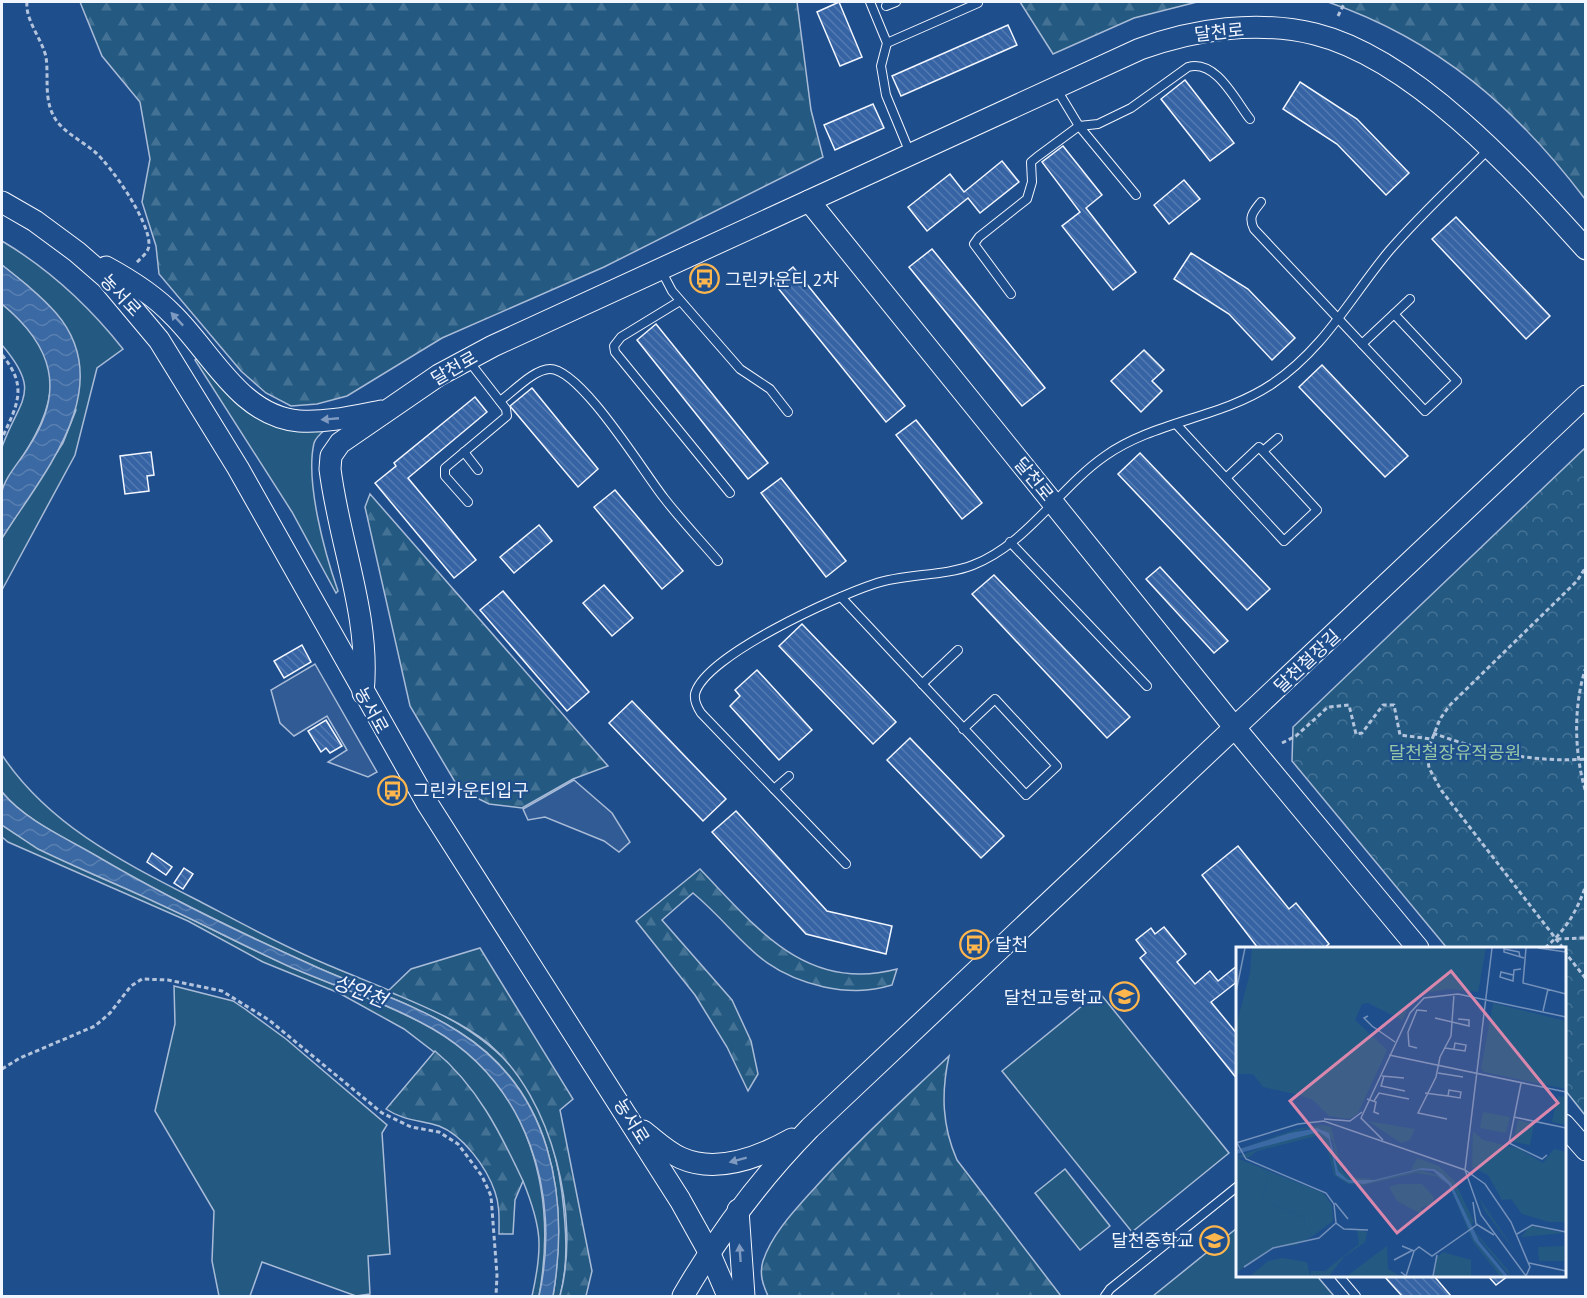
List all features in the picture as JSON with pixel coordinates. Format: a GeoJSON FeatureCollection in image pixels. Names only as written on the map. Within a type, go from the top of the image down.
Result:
{"type":"FeatureCollection","features":[{"type":"Feature","properties":{"kind":"street","name":"달천로"},"geometry":{"type":"LineString","coordinates":[[363,693],[365,670],[363,630],[330,469],[331,456],[340,443],[467,359],[1140,49],[1170,38],[1227,29],[1291,30],[1315,34],[1364,53],[1418,89],[1490,148],[1586,249]]}},
{"type":"Feature","properties":{"kind":"street","name":"달천로"},"geometry":{"type":"LineString","coordinates":[[809,201],[1235,728]]}},
{"type":"Feature","properties":{"kind":"street","name":"농서로"},"geometry":{"type":"LineString","coordinates":[[2,202],[35,221],[107,278],[159,340],[238,468],[427,803],[634,1124],[709,1252],[728,1296]]}},
{"type":"Feature","properties":{"kind":"street"},"geometry":{"type":"LineString","coordinates":[[77,252],[123,277],[173,314],[236,389],[260,409],[278,417],[299,421],[332,420],[387,410]]}},
{"type":"Feature","properties":{"kind":"street","name":"달천철장길"},"geometry":{"type":"LineString","coordinates":[[810,1128],[1584,397]]}},
{"type":"Feature","properties":{"kind":"street"},"geometry":{"type":"LineString","coordinates":[[1235,728],[1417,947]]}},
{"type":"Feature","properties":{"kind":"street"},"geometry":{"type":"LineString","coordinates":[[634,1124],[680,1157],[703,1164],[734,1162],[754,1156],[810,1128]]}},
{"type":"Feature","properties":{"kind":"street"},"geometry":{"type":"LineString","coordinates":[[1566,1127],[1586,1150]]}},
{"type":"Feature","properties":{"kind":"street"},"geometry":{"type":"LineString","coordinates":[[683,1296],[709,1252],[738,1210],[783,1155],[810,1128]]}},
{"type":"Feature","properties":{"kind":"street"},"geometry":{"type":"LineString","coordinates":[[738,1210],[744,1296]]}},
{"type":"Feature","properties":{"kind":"lane"},"geometry":{"type":"LineString","coordinates":[[870,2],[887,43],[881,66],[886,95],[910,155]]}},
{"type":"Feature","properties":{"kind":"lane"},"geometry":{"type":"LineString","coordinates":[[886,6],[896,2]]}},
{"type":"Feature","properties":{"kind":"lane"},"geometry":{"type":"LineString","coordinates":[[887,43],[978,3]]}},
{"type":"Feature","properties":{"kind":"lane"},"geometry":{"type":"LineString","coordinates":[[1011,294],[975,248],[976,240],[1027,199],[1032,182],[1031,162],[1037,156],[1079,126],[1098,124],[1124,112],[1188,67],[1195,65],[1203,67],[1218,77],[1250,119]]}},
{"type":"Feature","properties":{"kind":"lane"},"geometry":{"type":"LineString","coordinates":[[1056,88],[1079,126],[1136,195]]}},
{"type":"Feature","properties":{"kind":"lane"},"geometry":{"type":"LineString","coordinates":[[846,864],[701,713],[697,707],[695,694],[710,674],[760,637],[841,597],[898,578],[971,566],[992,556],[1054,505],[1106,454],[1127,443],[1176,424],[1247,400],[1271,384],[1316,346],[1339,320],[1388,253],[1490,148]]}},
{"type":"Feature","properties":{"kind":"lane"},"geometry":{"type":"LineString","coordinates":[[1261,202],[1251,214],[1250,221],[1254,229],[1425,411],[1457,381],[1394,314]]}},
{"type":"Feature","properties":{"kind":"lane"},"geometry":{"type":"LineString","coordinates":[[661,270],[680,301],[740,369],[770,389],[788,412]]}},
{"type":"Feature","properties":{"kind":"lane"},"geometry":{"type":"LineString","coordinates":[[1362,344],[1410,299]]}},
{"type":"Feature","properties":{"kind":"lane"},"geometry":{"type":"LineString","coordinates":[[680,301],[621,337],[614,346],[615,352],[730,493]]}},
{"type":"Feature","properties":{"kind":"lane"},"geometry":{"type":"LineString","coordinates":[[467,359],[506,409],[507,416],[447,465],[444,472],[468,502]]}},
{"type":"Feature","properties":{"kind":"lane"},"geometry":{"type":"LineString","coordinates":[[500,401],[541,371],[553,369],[566,376],[612,424],[663,496],[718,561]]}},
{"type":"Feature","properties":{"kind":"lane"},"geometry":{"type":"LineString","coordinates":[[1176,424],[1284,541],[1317,510],[1259,447],[1226,477]]}},
{"type":"Feature","properties":{"kind":"lane"},"geometry":{"type":"LineString","coordinates":[[1263,451],[1278,438]]}},
{"type":"Feature","properties":{"kind":"lane"},"geometry":{"type":"LineString","coordinates":[[464,452],[478,470]]}},
{"type":"Feature","properties":{"kind":"lane"},"geometry":{"type":"LineString","coordinates":[[1010,542],[1147,686]]}},
{"type":"Feature","properties":{"kind":"lane"},"geometry":{"type":"LineString","coordinates":[[841,597],[963,729],[1026,795],[1057,766],[995,699],[963,729]]}},
{"type":"Feature","properties":{"kind":"lane"},"geometry":{"type":"LineString","coordinates":[[922,684],[958,650]]}},
{"type":"Feature","properties":{"kind":"lane"},"geometry":{"type":"LineString","coordinates":[[774,789],[789,776]]}},
{"type":"Feature","properties":{"kind":"lane"},"geometry":{"type":"LineString","coordinates":[[1105,1296],[1110,1289],[1236,1188]]}},
{"type":"Feature","properties":{"kind":"lane"},"geometry":{"type":"LineString","coordinates":[[1341,1277],[1356,1296]]}},
{"type":"Feature","properties":{"kind":"path"},"geometry":{"type":"LineString","coordinates":[[27,2],[30,17],[42,42],[46,59],[49,105],[55,119],[109,165],[128,194],[149,244],[148,250],[123,277]]}},
{"type":"Feature","properties":{"kind":"path"},"geometry":{"type":"LineString","coordinates":[[1338,16],[1345,2]]}},
{"type":"Feature","properties":{"kind":"path"},"geometry":{"type":"LineString","coordinates":[[2,355],[17,377],[18,390],[16,408],[2,438]]}},
{"type":"Feature","properties":{"kind":"path"},"geometry":{"type":"LineString","coordinates":[[1562,947],[1441,790],[1429,768],[1427,752],[1433,733],[1450,705],[1577,581],[1586,567]]}},
{"type":"Feature","properties":{"kind":"path"},"geometry":{"type":"LineString","coordinates":[[1586,667],[1578,707],[1579,760],[1586,793]]}},
{"type":"Feature","properties":{"kind":"path"},"geometry":{"type":"LineString","coordinates":[[1281,743],[1296,736],[1328,707],[1349,705],[1356,734],[1362,733],[1383,705],[1394,705],[1400,735],[1431,740]]}},
{"type":"Feature","properties":{"kind":"path"},"geometry":{"type":"LineString","coordinates":[[1433,733],[1499,753],[1586,759]]}},
{"type":"Feature","properties":{"kind":"path"},"geometry":{"type":"LineString","coordinates":[[1546,947],[1556,939],[1577,910],[1586,885]]}},
{"type":"Feature","properties":{"kind":"path"},"geometry":{"type":"LineString","coordinates":[[1556,939],[1586,938]]}},
{"type":"Feature","properties":{"kind":"path"},"geometry":{"type":"LineString","coordinates":[[1566,953],[1586,979]]}},
{"type":"Feature","properties":{"kind":"path"},"geometry":{"type":"LineString","coordinates":[[2,1069],[20,1058],[96,1026],[132,986],[142,979],[168,980],[222,991],[269,1020],[382,1113],[411,1127],[439,1132],[458,1144],[482,1176],[491,1196],[497,1275],[496,1296]]}},
{"type":"Feature","properties":{"kind":"green space"},"geometry":{"type":"Polygon","coordinates":[[[80,2],[797,2],[811,110],[823,157],[604,267],[442,338],[347,396],[317,404],[291,406],[266,393],[241,371],[159,274],[156,246],[142,202],[150,159],[140,102],[102,56],[80,2]]]}},
{"type":"Feature","properties":{"kind":"green space"},"geometry":{"type":"Polygon","coordinates":[[[1020,2],[1197,2],[1134,18],[1053,54],[1020,2]]]}},
{"type":"Feature","properties":{"kind":"green space"},"geometry":{"type":"Polygon","coordinates":[[[1328,2],[1585,2],[1585,199],[1531,135],[1472,81],[1405,36],[1328,2]]]}},
{"type":"Feature","properties":{"kind":"green space"},"geometry":{"type":"Polygon","coordinates":[[[2,241],[67,289],[123,349],[97,368],[75,455],[2,590],[2,538],[63,443],[76,410],[28,286],[2,265],[2,241]]]}},
{"type":"Feature","properties":{"kind":"green space"},"geometry":{"type":"Polygon","coordinates":[[[2,304],[27,328],[42,351],[50,373],[50,395],[44,416],[33,439],[2,489],[2,447],[24,396],[24,386],[22,374],[2,345],[2,304]]]}},
{"type":"Feature","properties":{"kind":"green space"},"geometry":{"type":"Polygon","coordinates":[[[198,358],[232,397],[326,429],[314,443],[312,477],[318,518],[338,591],[336,593],[292,512],[195,360],[198,358]]]}},
{"type":"Feature","properties":{"kind":"green space","name":"달천철장유적공원"},"geometry":{"type":"Polygon","coordinates":[[[1585,448],[1585,1115],[1566,1091],[1566,947],[1446,947],[1292,761],[1293,727],[1585,448]]]}},
{"type":"Feature","properties":{"kind":"green space"},"geometry":{"type":"Polygon","coordinates":[[[370,494],[608,766],[573,779],[522,808],[489,804],[471,795],[455,782],[410,706],[365,507],[370,494]]]}},
{"type":"Feature","properties":{"kind":"green space"},"geometry":{"type":"Polygon","coordinates":[[[2,755],[42,802],[65,822],[117,857],[259,933],[446,1017],[469,1030],[510,1065],[531,1093],[539,1109],[556,1159],[562,1193],[566,1258],[560,1296],[553,1296],[558,1220],[555,1183],[547,1148],[534,1114],[515,1084],[490,1056],[442,1022],[232,928],[151,887],[48,829],[23,812],[2,792],[2,755]]]}},
{"type":"Feature","properties":{"kind":"green space"},"geometry":{"type":"Polygon","coordinates":[[[2,825],[38,848],[77,867],[274,959],[416,1020],[466,1052],[493,1079],[514,1110],[530,1144],[539,1180],[544,1218],[544,1257],[539,1296],[532,1296],[538,1264],[539,1238],[534,1212],[523,1181],[447,1062],[404,1029],[339,993],[263,962],[188,921],[8,842],[2,837],[2,825]]]}},
{"type":"Feature","properties":{"kind":"green space"},"geometry":{"type":"Polygon","coordinates":[[[700,869],[763,933],[786,950],[810,963],[836,972],[865,974],[897,969],[892,985],[866,990],[833,989],[800,980],[765,961],[693,893],[662,920],[732,1000],[751,1041],[758,1074],[748,1091],[727,1047],[695,995],[636,921],[700,869]]]}},
{"type":"Feature","properties":{"kind":"green space"},"geometry":{"type":"Polygon","coordinates":[[[480,948],[573,1099],[560,1110],[592,1271],[586,1296],[560,1296],[566,1265],[567,1231],[564,1196],[545,1127],[530,1095],[511,1067],[477,1035],[440,1014],[388,991],[411,969],[480,948]]]}},
{"type":"Feature","properties":{"kind":"green space"},"geometry":{"type":"Polygon","coordinates":[[[174,986],[233,1001],[286,1039],[387,1125],[382,1133],[390,1254],[368,1256],[370,1294],[356,1296],[262,1262],[250,1296],[219,1296],[212,1261],[214,1211],[155,1111],[175,1024],[174,986]]]}},
{"type":"Feature","properties":{"kind":"green space"},"geometry":{"type":"Polygon","coordinates":[[[1099,992],[1229,1153],[1132,1232],[1002,1071],[1099,992]]]}},
{"type":"Feature","properties":{"kind":"green space"},"geometry":{"type":"Polygon","coordinates":[[[435,1051],[463,1079],[486,1111],[523,1181],[515,1200],[513,1234],[499,1234],[495,1192],[480,1163],[457,1137],[439,1126],[406,1118],[386,1109],[435,1051]]]}},
{"type":"Feature","properties":{"kind":"green space"},"geometry":{"type":"Polygon","coordinates":[[[949,1056],[944,1109],[948,1135],[957,1160],[1061,1296],[768,1296],[761,1270],[767,1251],[784,1223],[845,1156],[949,1056]]]}},
{"type":"Feature","properties":{"kind":"green space"},"geometry":{"type":"Polygon","coordinates":[[[1065,1169],[1110,1226],[1080,1250],[1035,1193],[1065,1169]]]}},
{"type":"Feature","properties":{"kind":"green space","name":"달천중학교"},"geometry":{"type":"Polygon","coordinates":[[[1236,1229],[1236,1277],[1318,1277],[1334,1296],[1153,1296],[1236,1229]]]}},
{"type":"Feature","properties":{"kind":"shaded area"},"geometry":{"type":"Polygon","coordinates":[[[315,664],[377,772],[368,777],[328,762],[347,750],[327,716],[294,736],[280,723],[271,690],[315,664]]]}},
{"type":"Feature","properties":{"kind":"shaded area"},"geometry":{"type":"Polygon","coordinates":[[[574,780],[612,813],[630,842],[619,852],[604,841],[545,817],[528,820],[523,809],[574,780]]]}},
{"type":"Feature","properties":{"kind":"water"},"geometry":{"type":"Polygon","coordinates":[[[2,265],[56,313],[74,341],[80,371],[78,400],[68,430],[54,459],[2,538],[3,487],[40,427],[47,407],[50,388],[43,353],[33,336],[2,304],[2,265]]]}},
{"type":"Feature","properties":{"kind":"water","name":"상안천"},"geometry":{"type":"Polygon","coordinates":[[[2,792],[22,811],[46,827],[149,885],[203,914],[286,953],[388,996],[442,1022],[490,1056],[515,1084],[534,1115],[547,1148],[555,1184],[558,1221],[558,1258],[553,1296],[539,1296],[545,1257],[545,1219],[540,1181],[530,1144],[514,1110],[492,1079],[465,1052],[433,1029],[398,1011],[288,966],[38,849],[2,825],[2,792]]]}},
{"type":"Feature","properties":{"kind":"building"},"geometry":{"type":"Polygon","coordinates":[[[839,2],[862,57],[840,66],[817,12],[839,2]]]}},
{"type":"Feature","properties":{"kind":"building"},"geometry":{"type":"Polygon","coordinates":[[[1008,25],[1017,45],[901,96],[892,76],[1008,25]]]}},
{"type":"Feature","properties":{"kind":"building"},"geometry":{"type":"Polygon","coordinates":[[[1185,80],[1234,143],[1210,161],[1161,99],[1185,80]]]}},
{"type":"Feature","properties":{"kind":"building"},"geometry":{"type":"Polygon","coordinates":[[[1300,82],[1357,119],[1409,173],[1386,195],[1337,144],[1283,109],[1300,82]]]}},
{"type":"Feature","properties":{"kind":"building"},"geometry":{"type":"Polygon","coordinates":[[[873,104],[884,128],[835,150],[824,125],[873,104]]]}},
{"type":"Feature","properties":{"kind":"building"},"geometry":{"type":"Polygon","coordinates":[[[1063,146],[1102,195],[1086,208],[1136,272],[1113,290],[1062,226],[1080,212],[1042,162],[1063,146]]]}},
{"type":"Feature","properties":{"kind":"building"},"geometry":{"type":"Polygon","coordinates":[[[1002,161],[1019,182],[980,213],[968,198],[927,231],[908,207],[950,174],[964,192],[1002,161]]]}},
{"type":"Feature","properties":{"kind":"building"},"geometry":{"type":"Polygon","coordinates":[[[1184,180],[1200,199],[1169,224],[1154,205],[1184,180]]]}},
{"type":"Feature","properties":{"kind":"building"},"geometry":{"type":"Polygon","coordinates":[[[1456,217],[1550,316],[1526,339],[1432,239],[1456,217]]]}},
{"type":"Feature","properties":{"kind":"building"},"geometry":{"type":"Polygon","coordinates":[[[932,249],[1045,388],[1022,406],[909,267],[932,249]]]}},
{"type":"Feature","properties":{"kind":"building"},"geometry":{"type":"Polygon","coordinates":[[[1191,253],[1248,289],[1295,338],[1272,360],[1229,314],[1174,279],[1191,253]]]}},
{"type":"Feature","properties":{"kind":"building"},"geometry":{"type":"Polygon","coordinates":[[[793,267],[905,406],[886,422],[774,283],[793,267]]]}},
{"type":"Feature","properties":{"kind":"building"},"geometry":{"type":"Polygon","coordinates":[[[656,324],[768,463],[748,479],[637,340],[656,324]]]}},
{"type":"Feature","properties":{"kind":"building"},"geometry":{"type":"Polygon","coordinates":[[[1144,350],[1164,370],[1152,381],[1162,391],[1141,412],[1111,381],[1144,350]]]}},
{"type":"Feature","properties":{"kind":"building"},"geometry":{"type":"Polygon","coordinates":[[[1322,365],[1408,456],[1385,477],[1299,387],[1322,365]]]}},
{"type":"Feature","properties":{"kind":"building"},"geometry":{"type":"Polygon","coordinates":[[[532,388],[598,469],[578,487],[510,406],[532,388]]]}},
{"type":"Feature","properties":{"kind":"building"},"geometry":{"type":"Polygon","coordinates":[[[475,397],[487,412],[408,478],[476,560],[454,578],[375,483],[396,466],[394,463],[475,397]]]}},
{"type":"Feature","properties":{"kind":"building"},"geometry":{"type":"Polygon","coordinates":[[[916,420],[982,503],[962,519],[896,435],[916,420]]]}},
{"type":"Feature","properties":{"kind":"building"},"geometry":{"type":"Polygon","coordinates":[[[151,452],[154,475],[147,476],[149,491],[125,494],[120,456],[151,452]]]}},
{"type":"Feature","properties":{"kind":"building"},"geometry":{"type":"Polygon","coordinates":[[[1140,453],[1270,589],[1247,610],[1118,474],[1140,453]]]}},
{"type":"Feature","properties":{"kind":"building"},"geometry":{"type":"Polygon","coordinates":[[[781,478],[846,561],[826,577],[761,493],[781,478]]]}},
{"type":"Feature","properties":{"kind":"building"},"geometry":{"type":"Polygon","coordinates":[[[615,490],[683,571],[662,589],[594,507],[615,490]]]}},
{"type":"Feature","properties":{"kind":"building"},"geometry":{"type":"Polygon","coordinates":[[[539,525],[552,541],[514,573],[500,557],[539,525]]]}},
{"type":"Feature","properties":{"kind":"building"},"geometry":{"type":"Polygon","coordinates":[[[1160,567],[1228,641],[1214,653],[1146,579],[1160,567]]]}},
{"type":"Feature","properties":{"kind":"building"},"geometry":{"type":"Polygon","coordinates":[[[994,575],[1130,717],[1107,738],[972,594],[994,575]]]}},
{"type":"Feature","properties":{"kind":"building"},"geometry":{"type":"Polygon","coordinates":[[[604,585],[633,618],[612,636],[583,603],[604,585]]]}},
{"type":"Feature","properties":{"kind":"building"},"geometry":{"type":"Polygon","coordinates":[[[503,591],[589,692],[567,711],[480,610],[503,591]]]}},
{"type":"Feature","properties":{"kind":"building"},"geometry":{"type":"Polygon","coordinates":[[[802,624],[896,722],[873,744],[779,646],[802,624]]]}},
{"type":"Feature","properties":{"kind":"building"},"geometry":{"type":"Polygon","coordinates":[[[302,645],[311,662],[284,678],[274,661],[302,645]]]}},
{"type":"Feature","properties":{"kind":"building"},"geometry":{"type":"Polygon","coordinates":[[[757,670],[812,730],[779,760],[730,706],[740,696],[735,690],[757,670]]]}},
{"type":"Feature","properties":{"kind":"building"},"geometry":{"type":"Polygon","coordinates":[[[632,701],[726,799],[703,821],[609,723],[632,701]]]}},
{"type":"Feature","properties":{"kind":"building"},"geometry":{"type":"Polygon","coordinates":[[[326,720],[342,746],[330,753],[326,748],[321,752],[308,731],[326,720]]]}},
{"type":"Feature","properties":{"kind":"building"},"geometry":{"type":"Polygon","coordinates":[[[910,738],[1004,836],[981,858],[887,760],[910,738]]]}},
{"type":"Feature","properties":{"kind":"building"},"geometry":{"type":"Polygon","coordinates":[[[736,811],[827,911],[892,926],[886,954],[806,934],[712,832],[736,811]]]}},
{"type":"Feature","properties":{"kind":"building"},"geometry":{"type":"Polygon","coordinates":[[[1238,846],[1289,909],[1296,903],[1329,944],[1325,947],[1257,947],[1202,875],[1238,846]]]}},
{"type":"Feature","properties":{"kind":"building"},"geometry":{"type":"Polygon","coordinates":[[[152,853],[172,867],[166,875],[147,862],[152,853]]]}},
{"type":"Feature","properties":{"kind":"building"},"geometry":{"type":"Polygon","coordinates":[[[184,868],[193,874],[183,889],[174,883],[184,868]]]}},
{"type":"Feature","properties":{"kind":"building"},"geometry":{"type":"Polygon","coordinates":[[[1164,927],[1186,954],[1177,962],[1195,984],[1210,971],[1218,981],[1236,967],[1236,983],[1211,1002],[1236,1033],[1236,1078],[1140,958],[1146,953],[1136,940],[1151,928],[1155,934],[1164,927]]]}},
{"type":"Feature","properties":{"kind":"building"},"geometry":{"type":"Polygon","coordinates":[[[1385,1277],[1435,1277],[1451,1296],[1402,1296],[1385,1277]]]}},
{"type":"Feature","properties":{"kind":"building"},"geometry":{"type":"Polygon","coordinates":[[[1489,1277],[1507,1277],[1496,1285],[1489,1277]]]}},
{"type":"Feature","properties":{"kind":"place","name":"그린카운티 2차"},"geometry":{"type":"Point","coordinates":[704,279]}},
{"type":"Feature","properties":{"kind":"place","name":"그린카운티입구"},"geometry":{"type":"Point","coordinates":[392,790]}},
{"type":"Feature","properties":{"kind":"place","name":"달천"},"geometry":{"type":"Point","coordinates":[974,944]}},
{"type":"Feature","properties":{"kind":"place","name":"달천고등학교"},"geometry":{"type":"Point","coordinates":[1124,997]}},
{"type":"Feature","properties":{"kind":"place","name":"달천중학교"},"geometry":{"type":"Point","coordinates":[1215,1240]}}]}
